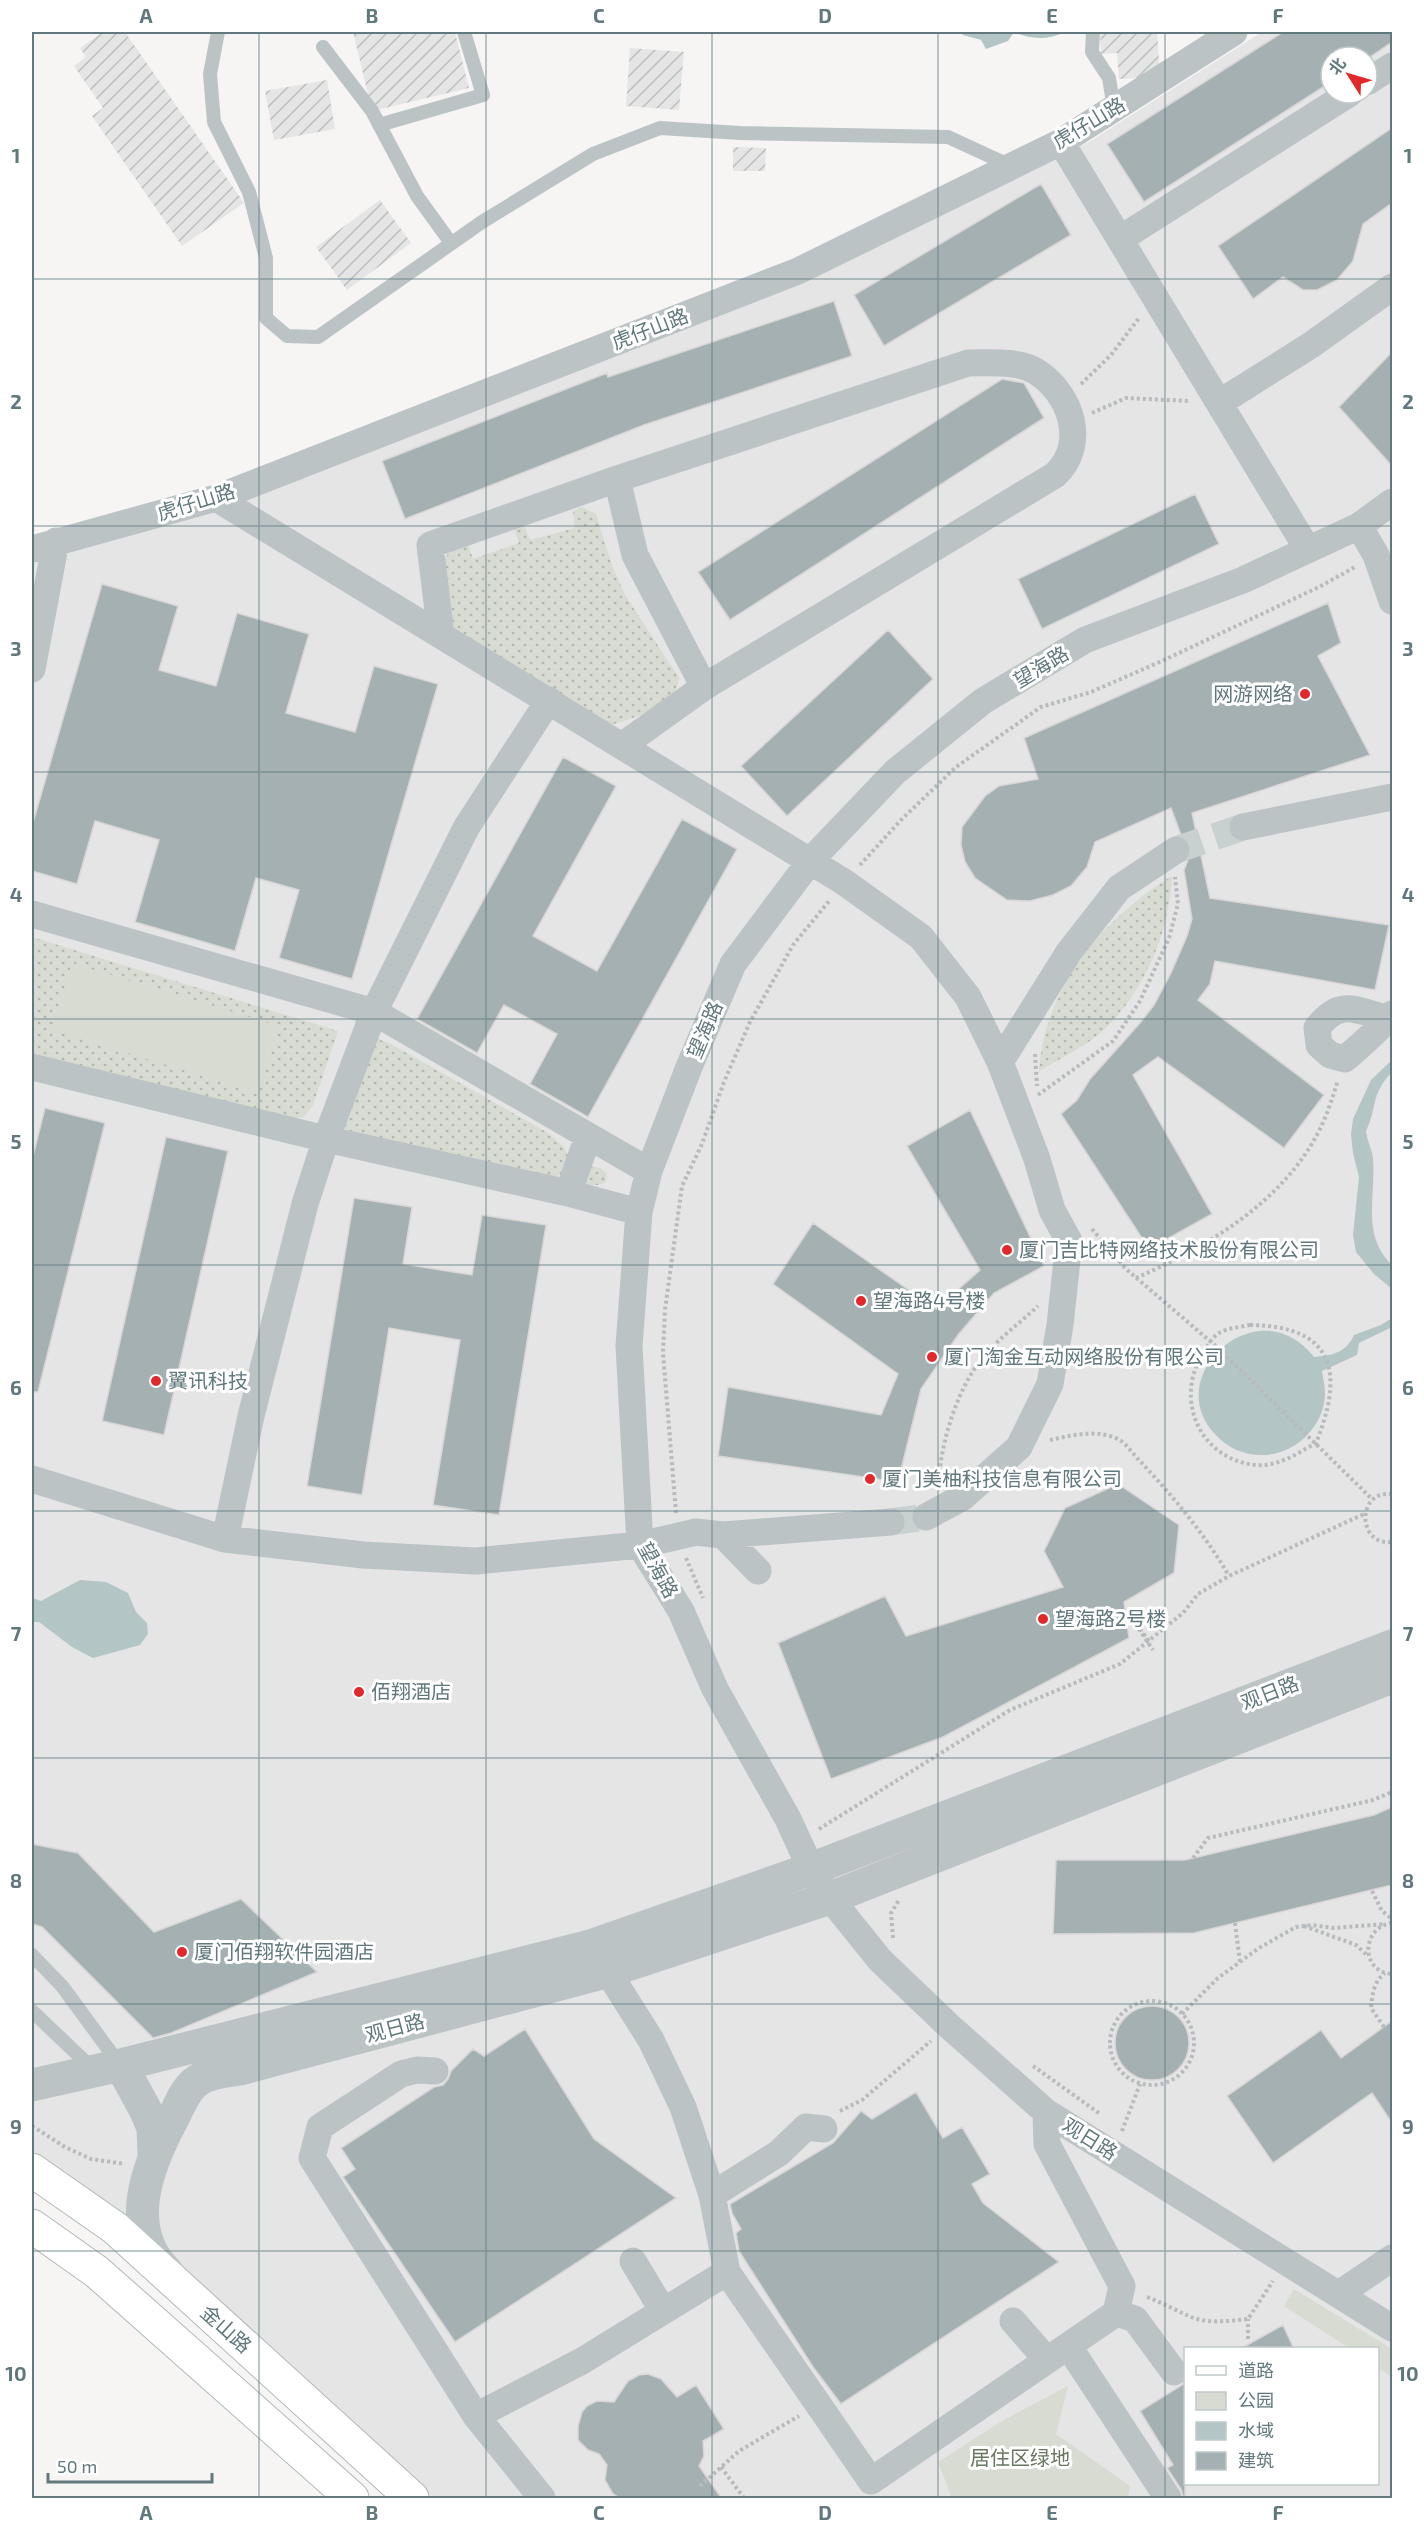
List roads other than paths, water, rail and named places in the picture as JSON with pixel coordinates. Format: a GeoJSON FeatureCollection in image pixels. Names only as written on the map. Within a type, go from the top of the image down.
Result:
{"type":"FeatureCollection","features":[{"type":"Feature","properties":{"kind":"main road","name":"金山路"},"geometry":{"type":"LineString","coordinates":[[32,2170],[115,2228],[412,2499]]}},
{"type":"Feature","properties":{"kind":"main road"},"geometry":{"type":"LineString","coordinates":[[32,2226],[97,2272],[352,2499]]}},
{"type":"Feature","properties":{"kind":"street","name":"虎仔山路"},"geometry":{"type":"LineString","coordinates":[[44,545],[216,498],[798,271],[1061,142],[1234,32]]}},
{"type":"Feature","properties":{"kind":"street"},"geometry":{"type":"LineString","coordinates":[[1379,74],[1392,66]]}},
{"type":"Feature","properties":{"kind":"street"},"geometry":{"type":"LineString","coordinates":[[1120,239],[1331,105]]}},
{"type":"Feature","properties":{"kind":"street"},"geometry":{"type":"LineString","coordinates":[[1061,142],[1308,550]]}},
{"type":"Feature","properties":{"kind":"street"},"geometry":{"type":"LineString","coordinates":[[1219,403],[1311,345],[1392,287]]}},
{"type":"Feature","properties":{"kind":"street"},"geometry":{"type":"LineString","coordinates":[[441,635],[430,545],[617,479],[968,363],[1008,363],[1035,371],[1061,394],[1073,425],[1073,442],[1070,456],[1055,475],[704,687],[623,745]]}},
{"type":"Feature","properties":{"kind":"street"},"geometry":{"type":"LineString","coordinates":[[617,479],[635,555],[704,687]]}},
{"type":"Feature","properties":{"kind":"street"},"geometry":{"type":"LineString","coordinates":[[216,498],[811,860],[921,937],[968,997],[1000,1062],[1037,1159],[1052,1210],[1069,1241],[1060,1325],[1050,1384],[1019,1447],[963,1497],[931,1516]]}},
{"type":"Feature","properties":{"kind":"street","name":"望海路"},"geometry":{"type":"LineString","coordinates":[[811,1869],[788,1819],[715,1689],[681,1611],[640,1545],[629,1346],[639,1212],[649,1171],[689,1066],[733,964],[811,860],[895,772],[983,701],[1085,640],[1243,580],[1359,526],[1392,502]]}},
{"type":"Feature","properties":{"kind":"street"},"geometry":{"type":"LineString","coordinates":[[1359,526],[1376,555],[1392,601]]}},
{"type":"Feature","properties":{"kind":"street"},"geometry":{"type":"LineString","coordinates":[[32,669],[44,545]]}},
{"type":"Feature","properties":{"kind":"street"},"geometry":{"type":"LineString","coordinates":[[225,1539],[272,1328],[305,1204],[326,1139],[374,1012],[466,828],[549,700]]}},
{"type":"Feature","properties":{"kind":"street"},"geometry":{"type":"LineString","coordinates":[[1243,827],[1392,797]]}},
{"type":"Feature","properties":{"kind":"street"},"geometry":{"type":"LineString","coordinates":[[1000,1062],[1069,952],[1119,888],[1175,858]]}},
{"type":"Feature","properties":{"kind":"street"},"geometry":{"type":"LineString","coordinates":[[32,914],[374,1012],[649,1171]]}},
{"type":"Feature","properties":{"kind":"street"},"geometry":{"type":"LineString","coordinates":[[1348,1007],[1391,1016],[1378,1031],[1345,1059],[1330,1055],[1319,1045],[1317,1028],[1328,1014],[1348,1007]]}},
{"type":"Feature","properties":{"kind":"street"},"geometry":{"type":"LineString","coordinates":[[32,1067],[326,1139],[568,1193],[639,1212]]}},
{"type":"Feature","properties":{"kind":"street"},"geometry":{"type":"LineString","coordinates":[[568,1193],[588,1137]]}},
{"type":"Feature","properties":{"kind":"street"},"geometry":{"type":"LineString","coordinates":[[32,1479],[225,1539],[363,1555],[476,1562],[640,1545],[696,1532],[723,1535],[891,1522]]}},
{"type":"Feature","properties":{"kind":"street"},"geometry":{"type":"LineString","coordinates":[[723,1535],[758,1571]]}},
{"type":"Feature","properties":{"kind":"street","name":"观日路"},"geometry":{"type":"LineString","coordinates":[[32,2085],[600,1959],[811,1869],[1392,1646]]}},
{"type":"Feature","properties":{"kind":"street","name":"观日路"},"geometry":{"type":"LineString","coordinates":[[194,2299],[160,2266],[147,2239],[142,2215],[144,2187],[152,2161],[186,2094],[196,2082],[210,2074],[240,2068],[600,1959],[830,1898],[1392,1677]]}},
{"type":"Feature","properties":{"kind":"street","name":"观日路"},"geometry":{"type":"LineString","coordinates":[[811,1869],[830,1898],[880,1960],[949,2026],[1046,2112],[1123,2141],[1266,2250],[1392,2328]]}},
{"type":"Feature","properties":{"kind":"street"},"geometry":{"type":"LineString","coordinates":[[600,1959],[651,2040],[683,2107],[712,2195],[727,2272],[818,2405],[871,2490],[1116,2313],[1122,2286],[1047,2144],[1046,2112]]}},
{"type":"Feature","properties":{"kind":"street"},"geometry":{"type":"LineString","coordinates":[[108,2068],[150,2119],[153,2128],[152,2161]]}},
{"type":"Feature","properties":{"kind":"street"},"geometry":{"type":"LineString","coordinates":[[435,2071],[417,2070],[401,2074],[320,2127],[312,2158],[476,2416],[542,2499]]}},
{"type":"Feature","properties":{"kind":"street"},"geometry":{"type":"LineString","coordinates":[[712,2195],[815,2128]]}},
{"type":"Feature","properties":{"kind":"street"},"geometry":{"type":"LineString","coordinates":[[1339,2294],[1392,2258]]}},
{"type":"Feature","properties":{"kind":"street"},"geometry":{"type":"LineString","coordinates":[[633,2261],[663,2311]]}},
{"type":"Feature","properties":{"kind":"street"},"geometry":{"type":"LineString","coordinates":[[476,2416],[582,2361],[727,2272]]}},
{"type":"Feature","properties":{"kind":"street"},"geometry":{"type":"LineString","coordinates":[[1116,2313],[1135,2319],[1174,2372]]}},
{"type":"Feature","properties":{"kind":"street"},"geometry":{"type":"LineString","coordinates":[[1013,2321],[1058,2353],[1168,2499]]}},
{"type":"Feature","properties":{"kind":"lane"},"geometry":{"type":"LineString","coordinates":[[218,32],[210,74],[214,122],[249,192],[266,258],[266,318],[287,336],[318,337],[482,222],[593,154],[660,128],[740,133],[948,138],[1011,166]]}},
{"type":"Feature","properties":{"kind":"lane"},"geometry":{"type":"LineString","coordinates":[[379,125],[483,95],[464,32]]}},
{"type":"Feature","properties":{"kind":"lane"},"geometry":{"type":"LineString","coordinates":[[1093,32],[1092,52],[1109,78],[1114,109]]}},
{"type":"Feature","properties":{"kind":"lane"},"geometry":{"type":"LineString","coordinates":[[323,47],[372,111],[417,196],[451,243]]}},
{"type":"Feature","properties":{"kind":"lane"},"geometry":{"type":"LineString","coordinates":[[32,1955],[62,1986],[108,2068]]}},
{"type":"Feature","properties":{"kind":"lane"},"geometry":{"type":"LineString","coordinates":[[32,2011],[108,2068]]}},
{"type":"Feature","properties":{"kind":"water"},"geometry":{"type":"Polygon","coordinates":[[[961,32],[1014,32],[1008,41],[986,49],[981,40],[963,35],[961,32]]]}},
{"type":"Feature","properties":{"kind":"water"},"geometry":{"type":"Polygon","coordinates":[[[1015,32],[1064,32],[1040,38],[1015,32]]]}},
{"type":"Feature","properties":{"kind":"water"},"geometry":{"type":"Polygon","coordinates":[[[1392,1060],[1392,1072],[1380,1087],[1366,1131],[1373,1159],[1373,1228],[1382,1253],[1392,1265],[1392,1289],[1374,1274],[1356,1252],[1353,1235],[1359,1177],[1351,1134],[1353,1119],[1371,1080],[1392,1060]]]}},
{"type":"Feature","properties":{"kind":"water"},"geometry":{"type":"Polygon","coordinates":[[[1392,1318],[1392,1327],[1359,1343],[1357,1355],[1322,1371],[1325,1394],[1319,1417],[1306,1437],[1286,1450],[1262,1455],[1236,1450],[1214,1433],[1201,1410],[1199,1387],[1208,1365],[1223,1347],[1244,1335],[1267,1331],[1291,1338],[1314,1357],[1338,1352],[1347,1346],[1354,1335],[1381,1325],[1392,1318]]]}},
{"type":"Feature","properties":{"kind":"water"},"geometry":{"type":"Polygon","coordinates":[[[80,1580],[106,1582],[128,1593],[136,1612],[147,1623],[148,1634],[140,1645],[93,1658],[72,1647],[39,1622],[32,1622],[32,1598],[41,1601],[80,1580]]]}},
{"type":"Feature","properties":{"kind":"tunnel"},"geometry":{"type":"LineString","coordinates":[[1176,850],[1243,827]]}},
{"type":"Feature","properties":{"kind":"tunnel"},"geometry":{"type":"LineString","coordinates":[[891,1522],[926,1517]]}},
{"type":"Feature","properties":{"kind":"place","name":"网游网络"},"geometry":{"type":"Point","coordinates":[1305,694]}},
{"type":"Feature","properties":{"kind":"place","name":"厦门吉比特网络技术股份有限公司"},"geometry":{"type":"Point","coordinates":[1007,1250]}},
{"type":"Feature","properties":{"kind":"place","name":"望海路4号楼"},"geometry":{"type":"Point","coordinates":[861,1301]}},
{"type":"Feature","properties":{"kind":"place","name":"厦门淘金互动网络股份有限公司"},"geometry":{"type":"Point","coordinates":[932,1357]}},
{"type":"Feature","properties":{"kind":"place","name":"翼讯科技"},"geometry":{"type":"Point","coordinates":[156,1381]}},
{"type":"Feature","properties":{"kind":"place","name":"厦门美柚科技信息有限公司"},"geometry":{"type":"Point","coordinates":[870,1479]}},
{"type":"Feature","properties":{"kind":"place","name":"望海路2号楼"},"geometry":{"type":"Point","coordinates":[1043,1619]}},
{"type":"Feature","properties":{"kind":"place","name":"佰翔酒店"},"geometry":{"type":"Point","coordinates":[359,1692]}},
{"type":"Feature","properties":{"kind":"place","name":"厦门佰翔软件园酒店"},"geometry":{"type":"Point","coordinates":[182,1952]}},
{"type":"Feature","properties":{"kind":"park label","name":"居住区绿地"},"geometry":{"type":"Point","coordinates":[1020,2458]}}]}
